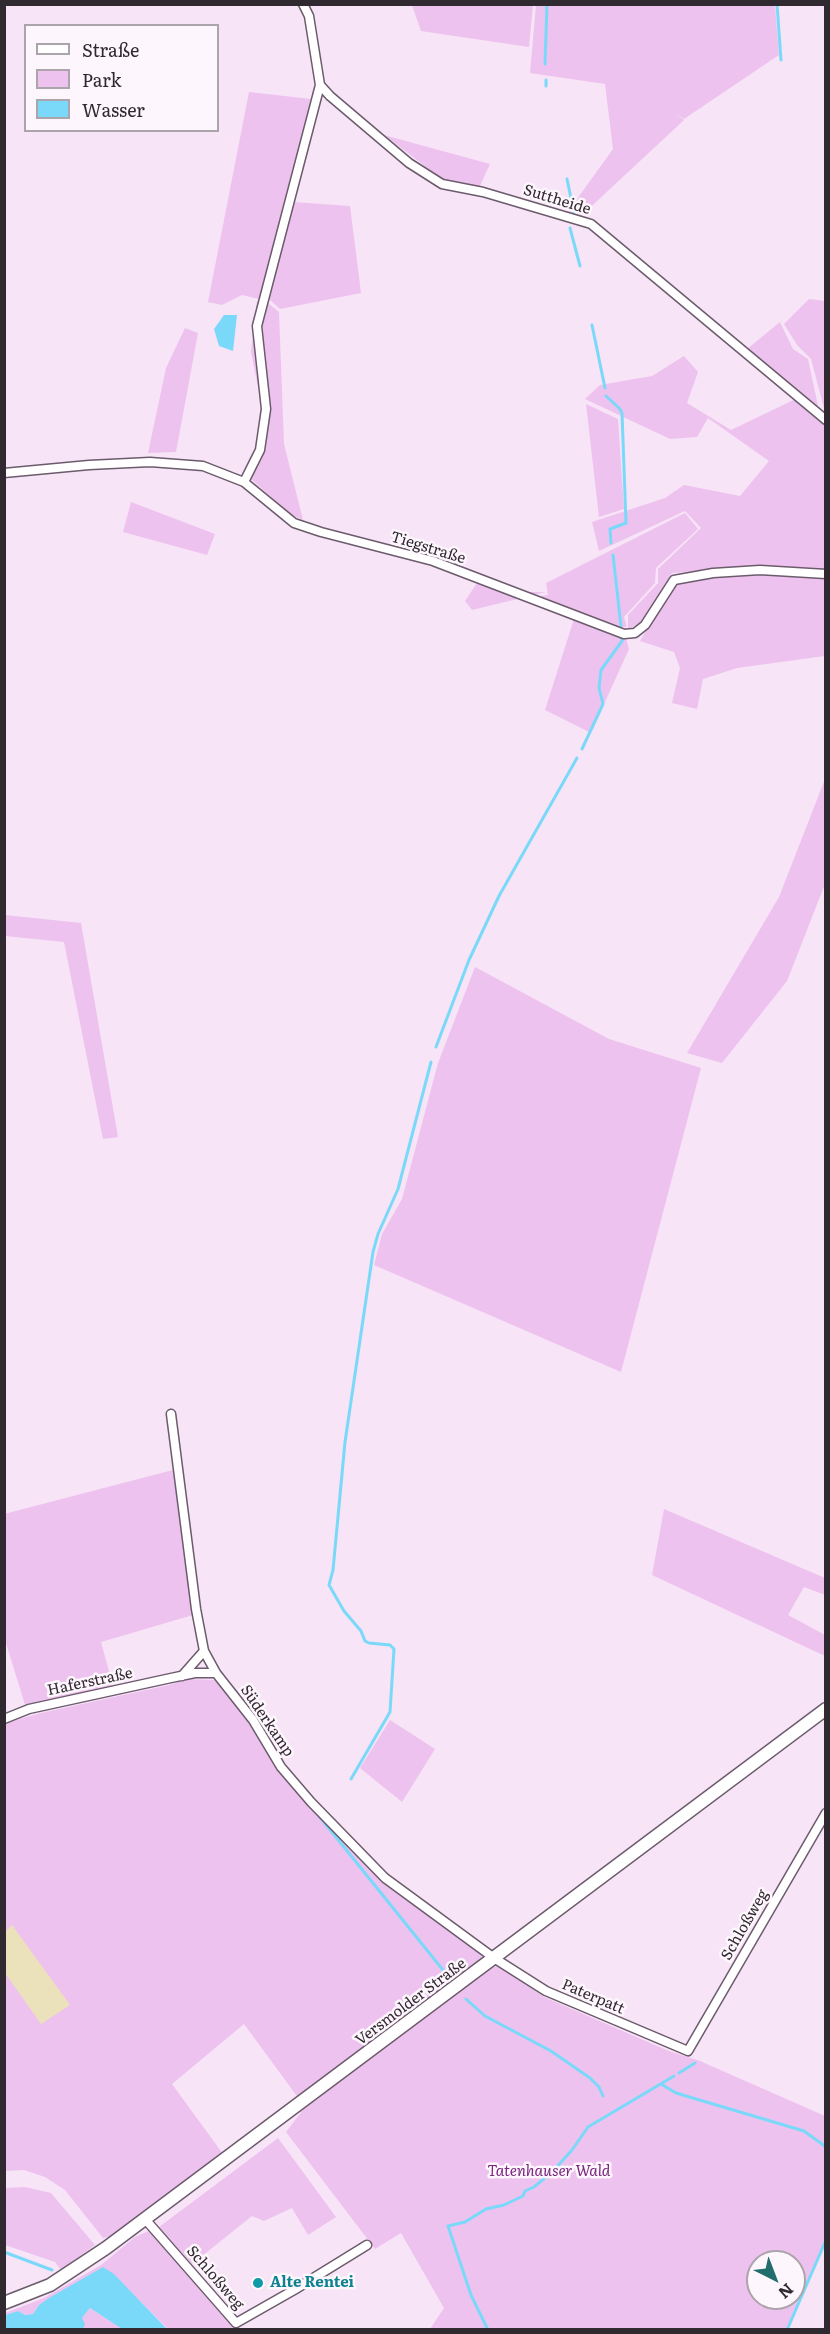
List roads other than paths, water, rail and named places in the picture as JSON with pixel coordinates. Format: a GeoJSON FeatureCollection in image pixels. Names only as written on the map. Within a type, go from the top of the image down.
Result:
{"type":"FeatureCollection","features":[{"type":"Feature","properties":{"kind":"main road","name":"Versmolder Straße"},"geometry":{"type":"LineString","coordinates":[[4,2303],[25,2296],[65,2276],[145,2219],[825,1709]]}},
{"type":"Feature","properties":{"kind":"street"},"geometry":{"type":"LineString","coordinates":[[244,482],[260,450],[266,409],[257,326],[320,85],[309,16],[303,4]]}},
{"type":"Feature","properties":{"kind":"street","name":"Suttheide"},"geometry":{"type":"LineString","coordinates":[[320,85],[409,163],[442,184],[483,192],[591,224],[825,420]]}},
{"type":"Feature","properties":{"kind":"street","name":"Tiegstraße"},"geometry":{"type":"LineString","coordinates":[[4,473],[150,462],[203,466],[244,482],[294,523],[433,561],[624,634],[635,633],[645,625],[674,580],[713,573],[760,570],[825,574]]}},
{"type":"Feature","properties":{"kind":"street","name":"Süderkamp"},"geometry":{"type":"LineString","coordinates":[[171,1414],[187,1549],[204,1651],[216,1673],[254,1720],[281,1767],[339,1832],[385,1878],[494,1958]]}},
{"type":"Feature","properties":{"kind":"street"},"geometry":{"type":"LineString","coordinates":[[182,1676],[204,1651]]}},
{"type":"Feature","properties":{"kind":"street","name":"Haferstraße"},"geometry":{"type":"LineString","coordinates":[[4,1719],[29,1709],[182,1676],[216,1673]]}},
{"type":"Feature","properties":{"kind":"street","name":"Schloßweg"},"geometry":{"type":"LineString","coordinates":[[688,2051],[825,1813]]}},
{"type":"Feature","properties":{"kind":"street","name":"Paterpatt"},"geometry":{"type":"LineString","coordinates":[[494,1958],[546,1991],[688,2051]]}},
{"type":"Feature","properties":{"kind":"street","name":"Schloßweg"},"geometry":{"type":"LineString","coordinates":[[145,2219],[236,2323],[367,2245]]}},
{"type":"Feature","properties":{"kind":"water"},"geometry":{"type":"Polygon","coordinates":[[[224,315],[237,315],[233,351],[219,346],[214,329],[224,315]]]}},
{"type":"Feature","properties":{"kind":"water"},"geometry":{"type":"Polygon","coordinates":[[[103,2267],[114,2274],[167,2329],[122,2329],[90,2308],[82,2318],[85,2324],[83,2329],[5,2329],[5,2315],[18,2311],[25,2315],[33,2314],[39,2305],[49,2298],[103,2267]]]}},
{"type":"Feature","properties":{"kind":"waterway"},"geometry":{"type":"LineString","coordinates":[[545,64],[547,4]]}},
{"type":"Feature","properties":{"kind":"waterway"},"geometry":{"type":"LineString","coordinates":[[777,4],[781,60]]}},
{"type":"Feature","properties":{"kind":"waterway"},"geometry":{"type":"LineString","coordinates":[[546,80],[546,86]]}},
{"type":"Feature","properties":{"kind":"waterway"},"geometry":{"type":"LineString","coordinates":[[567,179],[574,213]]}},
{"type":"Feature","properties":{"kind":"waterway"},"geometry":{"type":"LineString","coordinates":[[570,228],[580,266]]}},
{"type":"Feature","properties":{"kind":"waterway"},"geometry":{"type":"LineString","coordinates":[[592,325],[605,388]]}},
{"type":"Feature","properties":{"kind":"waterway"},"geometry":{"type":"LineString","coordinates":[[606,396],[622,413],[626,523],[610,529],[611,543]]}},
{"type":"Feature","properties":{"kind":"waterway"},"geometry":{"type":"LineString","coordinates":[[613,555],[621,626]]}},
{"type":"Feature","properties":{"kind":"waterway"},"geometry":{"type":"LineString","coordinates":[[582,749],[603,704],[599,688],[601,670],[622,638]]}},
{"type":"Feature","properties":{"kind":"waterway"},"geometry":{"type":"LineString","coordinates":[[436,1047],[469,960],[499,896],[577,758]]}},
{"type":"Feature","properties":{"kind":"waterway"},"geometry":{"type":"LineString","coordinates":[[351,1779],[390,1712],[394,1649],[390,1645],[365,1641],[361,1631],[344,1611],[329,1585],[333,1570],[345,1442],[373,1252],[378,1234],[398,1189],[431,1062]]}},
{"type":"Feature","properties":{"kind":"waterway"},"geometry":{"type":"LineString","coordinates":[[319,1816],[451,1980]]}},
{"type":"Feature","properties":{"kind":"waterway"},"geometry":{"type":"LineString","coordinates":[[466,1999],[485,2016],[551,2051],[590,2078],[599,2087],[603,2096]]}},
{"type":"Feature","properties":{"kind":"waterway"},"geometry":{"type":"LineString","coordinates":[[679,2073],[695,2063]]}},
{"type":"Feature","properties":{"kind":"waterway"},"geometry":{"type":"LineString","coordinates":[[488,2330],[471,2295],[448,2226],[465,2222],[486,2209],[504,2205],[523,2196],[525,2191],[534,2187],[553,2171],[588,2127],[674,2076]]}},
{"type":"Feature","properties":{"kind":"waterway"},"geometry":{"type":"LineString","coordinates":[[661,2084],[676,2093],[804,2131],[826,2147]]}},
{"type":"Feature","properties":{"kind":"waterway"},"geometry":{"type":"LineString","coordinates":[[787,2330],[826,2240]]}},
{"type":"Feature","properties":{"kind":"waterway"},"geometry":{"type":"LineString","coordinates":[[4,2252],[52,2270]]}},
{"type":"Feature","properties":{"kind":"place","name":"Alte Rentei"},"geometry":{"type":"Point","coordinates":[258,2283]}},
{"type":"Feature","properties":{"kind":"park label","name":"Tatenhauser Wald"},"geometry":{"type":"Point","coordinates":[549,2172]}}]}
